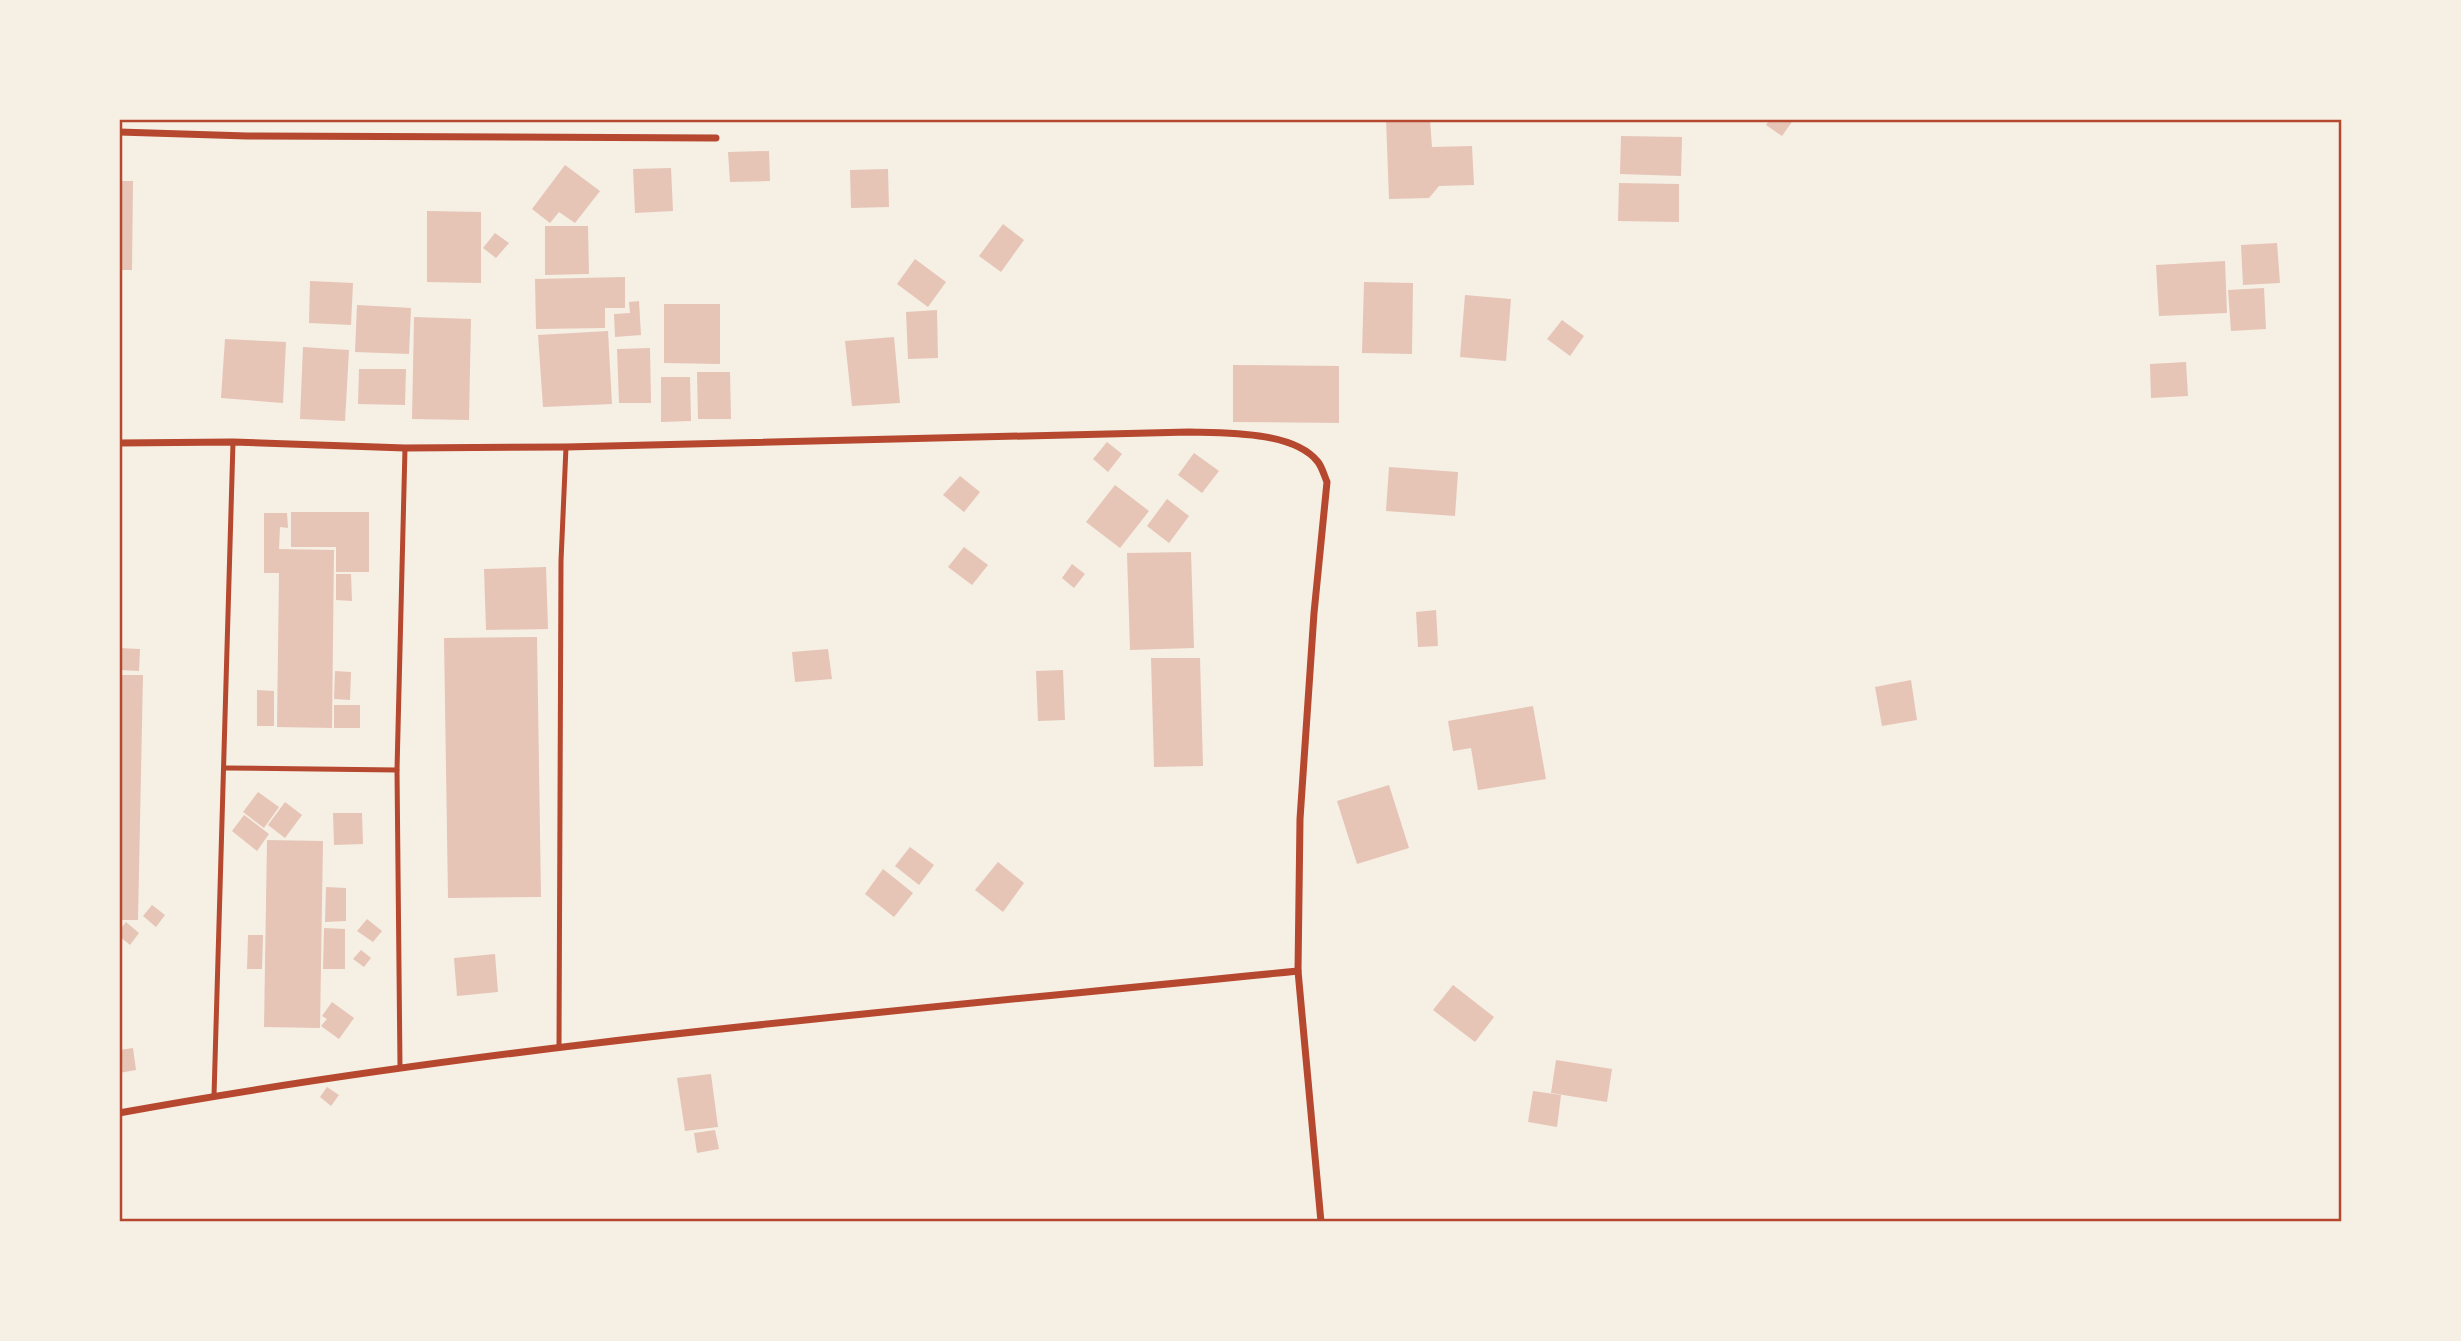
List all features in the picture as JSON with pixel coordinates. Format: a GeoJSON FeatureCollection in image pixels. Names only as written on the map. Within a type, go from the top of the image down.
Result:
{"type":"FeatureCollection","features":[{"type":"Feature","properties":{"kind":"street"},"geometry":{"type":"LineString","coordinates":[[119,132],[261,136],[716,138]]}},
{"type":"Feature","properties":{"kind":"street"},"geometry":{"type":"LineString","coordinates":[[119,443],[233,442],[405,449],[1189,432],[1293,443],[1309,453],[1320,464],[1327,482],[1314,613],[1300,819],[1298,971],[1321,1222]]}},
{"type":"Feature","properties":{"kind":"street"},"geometry":{"type":"LineString","coordinates":[[119,1113],[400,1067],[559,1047],[1298,971]]}},
{"type":"Feature","properties":{"kind":"lane"},"geometry":{"type":"LineString","coordinates":[[214,1096],[233,442]]}},
{"type":"Feature","properties":{"kind":"lane"},"geometry":{"type":"LineString","coordinates":[[559,1047],[561,562],[566,447]]}},
{"type":"Feature","properties":{"kind":"lane"},"geometry":{"type":"LineString","coordinates":[[400,1067],[397,770],[405,449]]}},
{"type":"Feature","properties":{"kind":"lane"},"geometry":{"type":"LineString","coordinates":[[225,768],[397,770]]}},
{"type":"Feature","properties":{"kind":"building"},"geometry":{"type":"Polygon","coordinates":[[[1386,119],[1430,119],[1432,147],[1472,146],[1474,185],[1439,186],[1429,198],[1389,199],[1386,119]]]}},
{"type":"Feature","properties":{"kind":"building"},"geometry":{"type":"Polygon","coordinates":[[[1770,119],[1794,119],[1782,136],[1766,125],[1770,119]]]}},
{"type":"Feature","properties":{"kind":"building"},"geometry":{"type":"Polygon","coordinates":[[[1621,136],[1682,137],[1681,176],[1620,174],[1621,136]]]}},
{"type":"Feature","properties":{"kind":"building"},"geometry":{"type":"Polygon","coordinates":[[[769,151],[770,181],[730,182],[728,152],[769,151]]]}},
{"type":"Feature","properties":{"kind":"building"},"geometry":{"type":"Polygon","coordinates":[[[565,165],[600,191],[575,223],[559,212],[550,223],[532,209],[565,165]]]}},
{"type":"Feature","properties":{"kind":"building"},"geometry":{"type":"Polygon","coordinates":[[[671,168],[673,211],[635,213],[633,169],[671,168]]]}},
{"type":"Feature","properties":{"kind":"building"},"geometry":{"type":"Polygon","coordinates":[[[888,169],[889,207],[851,208],[850,170],[888,169]]]}},
{"type":"Feature","properties":{"kind":"building"},"geometry":{"type":"Polygon","coordinates":[[[119,181],[133,181],[132,270],[119,270],[119,181]]]}},
{"type":"Feature","properties":{"kind":"building"},"geometry":{"type":"Polygon","coordinates":[[[1619,183],[1679,184],[1679,222],[1618,221],[1619,183]]]}},
{"type":"Feature","properties":{"kind":"building"},"geometry":{"type":"Polygon","coordinates":[[[427,211],[481,212],[481,283],[427,282],[427,211]]]}},
{"type":"Feature","properties":{"kind":"building"},"geometry":{"type":"Polygon","coordinates":[[[1003,224],[1024,240],[1001,272],[979,256],[1003,224]]]}},
{"type":"Feature","properties":{"kind":"building"},"geometry":{"type":"Polygon","coordinates":[[[545,226],[588,226],[589,274],[545,275],[545,226]]]}},
{"type":"Feature","properties":{"kind":"building"},"geometry":{"type":"Polygon","coordinates":[[[495,233],[509,243],[496,258],[483,248],[495,233]]]}},
{"type":"Feature","properties":{"kind":"building"},"geometry":{"type":"Polygon","coordinates":[[[2277,243],[2280,283],[2243,285],[2241,245],[2277,243]]]}},
{"type":"Feature","properties":{"kind":"building"},"geometry":{"type":"Polygon","coordinates":[[[915,259],[946,282],[928,307],[897,284],[915,259]]]}},
{"type":"Feature","properties":{"kind":"building"},"geometry":{"type":"Polygon","coordinates":[[[2225,261],[2227,313],[2159,316],[2156,265],[2225,261]]]}},
{"type":"Feature","properties":{"kind":"building"},"geometry":{"type":"Polygon","coordinates":[[[625,277],[625,308],[605,308],[605,328],[536,329],[535,279],[625,277]]]}},
{"type":"Feature","properties":{"kind":"building"},"geometry":{"type":"Polygon","coordinates":[[[310,281],[353,283],[351,325],[309,323],[310,281]]]}},
{"type":"Feature","properties":{"kind":"building"},"geometry":{"type":"Polygon","coordinates":[[[1364,282],[1413,283],[1412,354],[1362,353],[1364,282]]]}},
{"type":"Feature","properties":{"kind":"building"},"geometry":{"type":"Polygon","coordinates":[[[2264,288],[2266,329],[2231,331],[2228,290],[2264,288]]]}},
{"type":"Feature","properties":{"kind":"building"},"geometry":{"type":"Polygon","coordinates":[[[1465,295],[1511,299],[1506,361],[1460,357],[1465,295]]]}},
{"type":"Feature","properties":{"kind":"building"},"geometry":{"type":"Polygon","coordinates":[[[639,301],[641,335],[615,337],[614,314],[630,313],[629,302],[639,301]]]}},
{"type":"Feature","properties":{"kind":"building"},"geometry":{"type":"Polygon","coordinates":[[[664,304],[720,304],[720,364],[664,363],[664,304]]]}},
{"type":"Feature","properties":{"kind":"building"},"geometry":{"type":"Polygon","coordinates":[[[357,305],[411,308],[409,354],[355,352],[357,305]]]}},
{"type":"Feature","properties":{"kind":"building"},"geometry":{"type":"Polygon","coordinates":[[[937,310],[938,358],[908,359],[906,312],[937,310]]]}},
{"type":"Feature","properties":{"kind":"building"},"geometry":{"type":"Polygon","coordinates":[[[414,317],[471,319],[469,420],[412,419],[414,317]]]}},
{"type":"Feature","properties":{"kind":"building"},"geometry":{"type":"Polygon","coordinates":[[[1562,320],[1584,336],[1570,356],[1547,339],[1562,320]]]}},
{"type":"Feature","properties":{"kind":"building"},"geometry":{"type":"Polygon","coordinates":[[[608,331],[612,404],[543,407],[538,335],[608,331]]]}},
{"type":"Feature","properties":{"kind":"building"},"geometry":{"type":"Polygon","coordinates":[[[894,337],[900,403],[852,406],[845,341],[894,337]]]}},
{"type":"Feature","properties":{"kind":"building"},"geometry":{"type":"Polygon","coordinates":[[[225,339],[286,342],[283,403],[221,398],[225,339]]]}},
{"type":"Feature","properties":{"kind":"building"},"geometry":{"type":"Polygon","coordinates":[[[303,347],[349,350],[345,421],[300,419],[303,347]]]}},
{"type":"Feature","properties":{"kind":"building"},"geometry":{"type":"Polygon","coordinates":[[[650,348],[651,403],[619,403],[617,349],[650,348]]]}},
{"type":"Feature","properties":{"kind":"building"},"geometry":{"type":"Polygon","coordinates":[[[2186,362],[2188,396],[2151,398],[2150,364],[2186,362]]]}},
{"type":"Feature","properties":{"kind":"building"},"geometry":{"type":"Polygon","coordinates":[[[1233,365],[1339,366],[1339,423],[1233,422],[1233,365]]]}},
{"type":"Feature","properties":{"kind":"building"},"geometry":{"type":"Polygon","coordinates":[[[359,369],[406,369],[405,405],[358,404],[359,369]]]}},
{"type":"Feature","properties":{"kind":"building"},"geometry":{"type":"Polygon","coordinates":[[[697,372],[730,372],[731,419],[698,419],[697,372]]]}},
{"type":"Feature","properties":{"kind":"building"},"geometry":{"type":"Polygon","coordinates":[[[661,377],[690,377],[691,421],[661,422],[661,377]]]}},
{"type":"Feature","properties":{"kind":"building"},"geometry":{"type":"Polygon","coordinates":[[[1107,442],[1122,454],[1108,472],[1093,459],[1107,442]]]}},
{"type":"Feature","properties":{"kind":"building"},"geometry":{"type":"Polygon","coordinates":[[[1194,453],[1219,471],[1202,493],[1178,475],[1194,453]]]}},
{"type":"Feature","properties":{"kind":"building"},"geometry":{"type":"Polygon","coordinates":[[[1389,467],[1458,472],[1455,516],[1386,511],[1389,467]]]}},
{"type":"Feature","properties":{"kind":"building"},"geometry":{"type":"Polygon","coordinates":[[[960,476],[980,492],[964,512],[943,495],[960,476]]]}},
{"type":"Feature","properties":{"kind":"building"},"geometry":{"type":"Polygon","coordinates":[[[1115,485],[1149,511],[1120,548],[1086,522],[1115,485]]]}},
{"type":"Feature","properties":{"kind":"building"},"geometry":{"type":"Polygon","coordinates":[[[1167,499],[1189,516],[1169,543],[1147,526],[1167,499]]]}},
{"type":"Feature","properties":{"kind":"building"},"geometry":{"type":"Polygon","coordinates":[[[291,512],[369,512],[369,572],[336,572],[336,547],[291,547],[291,512]]]}},
{"type":"Feature","properties":{"kind":"building"},"geometry":{"type":"Polygon","coordinates":[[[264,513],[287,513],[288,528],[280,527],[279,549],[334,550],[332,728],[277,727],[279,573],[264,573],[264,513]]]}},
{"type":"Feature","properties":{"kind":"building"},"geometry":{"type":"Polygon","coordinates":[[[964,547],[988,565],[972,585],[948,567],[964,547]]]}},
{"type":"Feature","properties":{"kind":"building"},"geometry":{"type":"Polygon","coordinates":[[[1191,552],[1194,648],[1130,650],[1127,553],[1191,552]]]}},
{"type":"Feature","properties":{"kind":"building"},"geometry":{"type":"Polygon","coordinates":[[[1072,564],[1085,574],[1074,588],[1062,578],[1072,564]]]}},
{"type":"Feature","properties":{"kind":"building"},"geometry":{"type":"Polygon","coordinates":[[[546,567],[548,629],[486,630],[484,569],[546,567]]]}},
{"type":"Feature","properties":{"kind":"building"},"geometry":{"type":"Polygon","coordinates":[[[336,574],[351,574],[352,601],[336,600],[336,574]]]}},
{"type":"Feature","properties":{"kind":"building"},"geometry":{"type":"Polygon","coordinates":[[[1436,610],[1438,646],[1418,647],[1416,612],[1436,610]]]}},
{"type":"Feature","properties":{"kind":"building"},"geometry":{"type":"Polygon","coordinates":[[[537,637],[541,897],[448,898],[444,638],[537,637]]]}},
{"type":"Feature","properties":{"kind":"building"},"geometry":{"type":"Polygon","coordinates":[[[119,648],[140,649],[139,671],[119,670],[119,648]]]}},
{"type":"Feature","properties":{"kind":"building"},"geometry":{"type":"Polygon","coordinates":[[[828,649],[832,679],[795,682],[792,652],[828,649]]]}},
{"type":"Feature","properties":{"kind":"building"},"geometry":{"type":"Polygon","coordinates":[[[1151,658],[1200,658],[1203,766],[1154,767],[1151,658]]]}},
{"type":"Feature","properties":{"kind":"building"},"geometry":{"type":"Polygon","coordinates":[[[1063,670],[1065,720],[1038,721],[1036,671],[1063,670]]]}},
{"type":"Feature","properties":{"kind":"building"},"geometry":{"type":"Polygon","coordinates":[[[335,671],[351,672],[350,700],[334,699],[335,671]]]}},
{"type":"Feature","properties":{"kind":"building"},"geometry":{"type":"Polygon","coordinates":[[[119,675],[143,675],[138,920],[119,920],[119,675]]]}},
{"type":"Feature","properties":{"kind":"building"},"geometry":{"type":"Polygon","coordinates":[[[1911,680],[1917,720],[1882,726],[1875,687],[1911,680]]]}},
{"type":"Feature","properties":{"kind":"building"},"geometry":{"type":"Polygon","coordinates":[[[257,690],[274,691],[274,726],[257,726],[257,690]]]}},
{"type":"Feature","properties":{"kind":"building"},"geometry":{"type":"Polygon","coordinates":[[[334,705],[360,705],[360,728],[334,728],[334,705]]]}},
{"type":"Feature","properties":{"kind":"building"},"geometry":{"type":"Polygon","coordinates":[[[1533,706],[1546,779],[1478,790],[1471,748],[1453,751],[1448,721],[1533,706]]]}},
{"type":"Feature","properties":{"kind":"building"},"geometry":{"type":"Polygon","coordinates":[[[1389,785],[1409,848],[1357,864],[1337,801],[1389,785]]]}},
{"type":"Feature","properties":{"kind":"building"},"geometry":{"type":"Polygon","coordinates":[[[258,792],[279,807],[264,828],[243,812],[258,792]]]}},
{"type":"Feature","properties":{"kind":"building"},"geometry":{"type":"Polygon","coordinates":[[[285,802],[302,815],[285,838],[268,825],[285,802]]]}},
{"type":"Feature","properties":{"kind":"building"},"geometry":{"type":"Polygon","coordinates":[[[333,813],[362,813],[363,844],[334,845],[333,813]]]}},
{"type":"Feature","properties":{"kind":"building"},"geometry":{"type":"Polygon","coordinates":[[[244,815],[269,834],[257,851],[232,831],[244,815]]]}},
{"type":"Feature","properties":{"kind":"building"},"geometry":{"type":"Polygon","coordinates":[[[267,840],[323,841],[320,1028],[264,1027],[267,840]]]}},
{"type":"Feature","properties":{"kind":"building"},"geometry":{"type":"Polygon","coordinates":[[[910,847],[934,865],[919,885],[895,866],[910,847]]]}},
{"type":"Feature","properties":{"kind":"building"},"geometry":{"type":"Polygon","coordinates":[[[998,862],[1024,883],[1003,912],[975,890],[998,862]]]}},
{"type":"Feature","properties":{"kind":"building"},"geometry":{"type":"Polygon","coordinates":[[[883,869],[913,893],[894,917],[865,894],[883,869]]]}},
{"type":"Feature","properties":{"kind":"building"},"geometry":{"type":"Polygon","coordinates":[[[326,887],[346,888],[346,921],[325,922],[326,887]]]}},
{"type":"Feature","properties":{"kind":"building"},"geometry":{"type":"Polygon","coordinates":[[[152,905],[165,915],[156,927],[143,916],[152,905]]]}},
{"type":"Feature","properties":{"kind":"building"},"geometry":{"type":"Polygon","coordinates":[[[367,919],[382,931],[373,942],[357,931],[367,919]]]}},
{"type":"Feature","properties":{"kind":"building"},"geometry":{"type":"Polygon","coordinates":[[[126,922],[139,933],[130,945],[119,936],[119,931],[126,922]]]}},
{"type":"Feature","properties":{"kind":"building"},"geometry":{"type":"Polygon","coordinates":[[[324,928],[345,929],[345,969],[323,969],[324,928]]]}},
{"type":"Feature","properties":{"kind":"building"},"geometry":{"type":"Polygon","coordinates":[[[248,935],[263,935],[262,969],[247,969],[248,935]]]}},
{"type":"Feature","properties":{"kind":"building"},"geometry":{"type":"Polygon","coordinates":[[[361,950],[371,958],[364,967],[353,959],[361,950]]]}},
{"type":"Feature","properties":{"kind":"building"},"geometry":{"type":"Polygon","coordinates":[[[495,954],[498,992],[457,996],[454,958],[495,954]]]}},
{"type":"Feature","properties":{"kind":"building"},"geometry":{"type":"Polygon","coordinates":[[[1453,985],[1494,1017],[1475,1042],[1433,1010],[1453,985]]]}},
{"type":"Feature","properties":{"kind":"building"},"geometry":{"type":"Polygon","coordinates":[[[332,1002],[354,1018],[339,1039],[321,1026],[327,1019],[322,1016],[332,1002]]]}},
{"type":"Feature","properties":{"kind":"building"},"geometry":{"type":"Polygon","coordinates":[[[133,1048],[136,1070],[119,1073],[119,1050],[133,1048]]]}},
{"type":"Feature","properties":{"kind":"building"},"geometry":{"type":"Polygon","coordinates":[[[1556,1060],[1612,1069],[1607,1102],[1551,1093],[1556,1060]]]}},
{"type":"Feature","properties":{"kind":"building"},"geometry":{"type":"Polygon","coordinates":[[[711,1074],[718,1127],[685,1131],[677,1078],[711,1074]]]}},
{"type":"Feature","properties":{"kind":"building"},"geometry":{"type":"Polygon","coordinates":[[[327,1087],[339,1095],[331,1106],[320,1097],[327,1087]]]}},
{"type":"Feature","properties":{"kind":"building"},"geometry":{"type":"Polygon","coordinates":[[[1533,1091],[1561,1095],[1557,1127],[1528,1122],[1533,1091]]]}},
{"type":"Feature","properties":{"kind":"building"},"geometry":{"type":"Polygon","coordinates":[[[715,1130],[719,1149],[697,1153],[694,1133],[715,1130]]]}}]}
